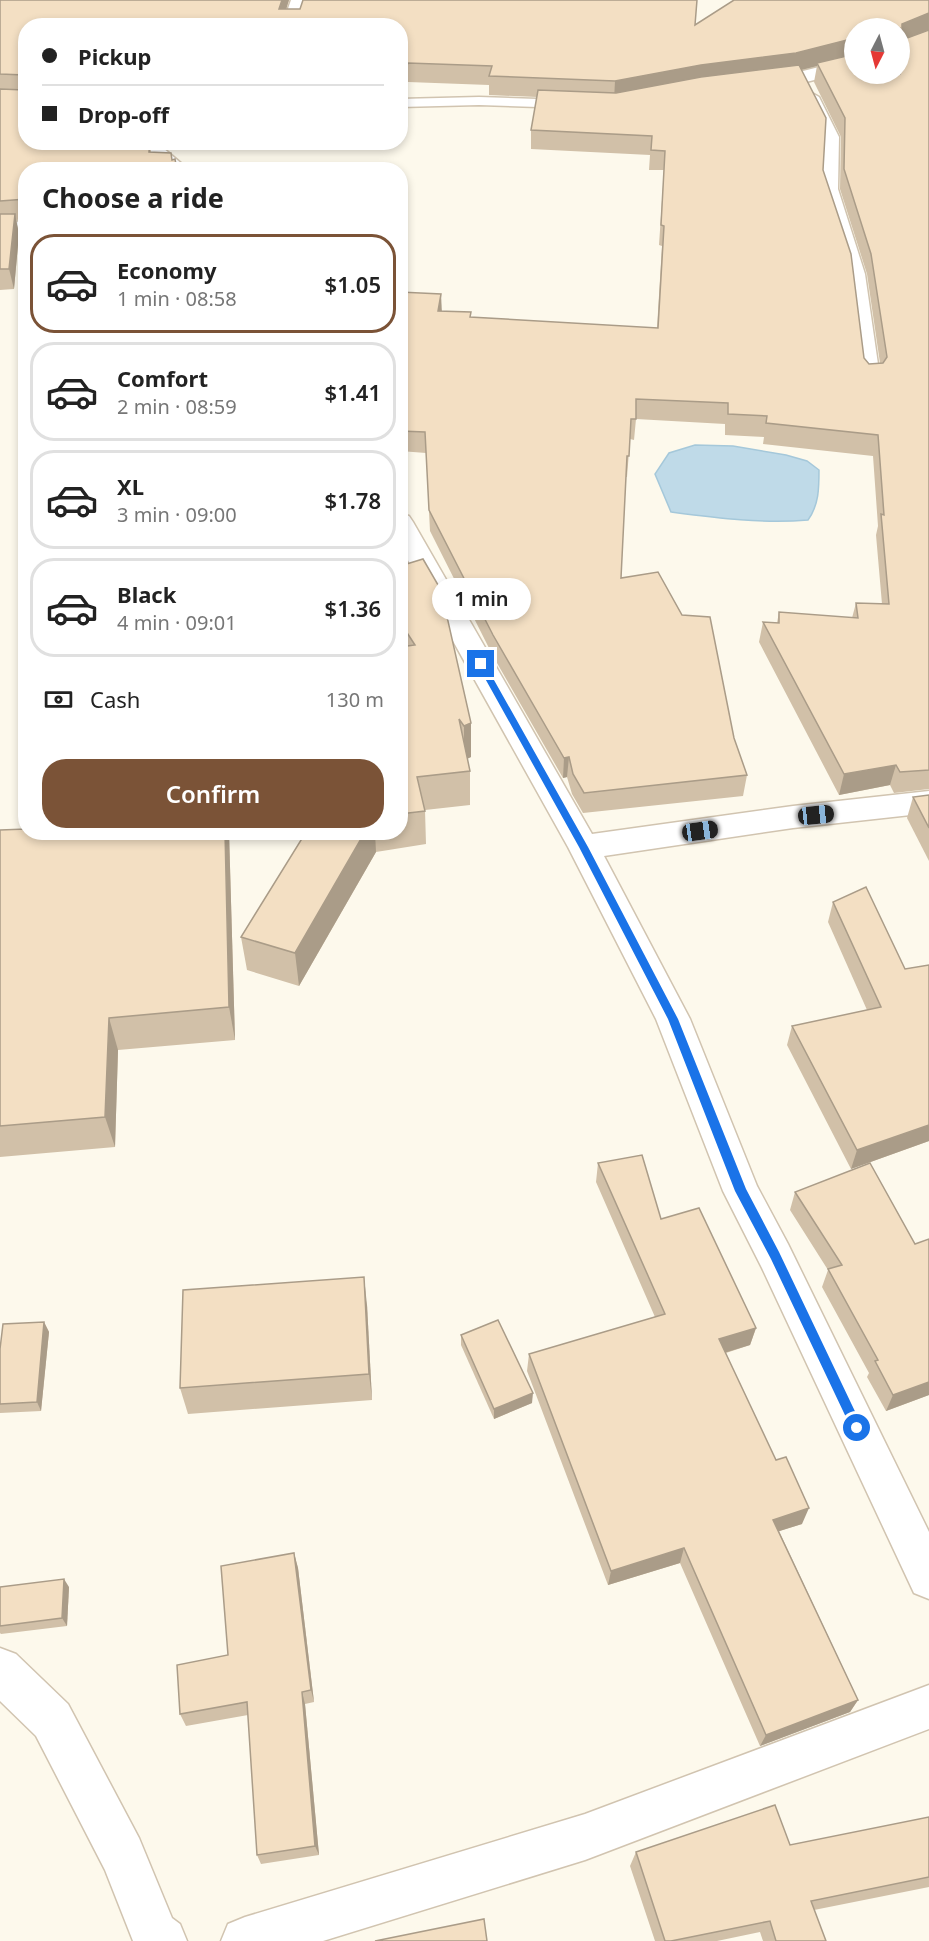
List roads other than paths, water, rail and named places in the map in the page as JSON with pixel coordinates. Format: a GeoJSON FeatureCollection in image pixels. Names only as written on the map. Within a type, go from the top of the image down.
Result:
{"type":"FeatureCollection","features":[{"type":"Feature","properties":{"kind":"street"},"geometry":{"type":"LineString","coordinates":[[294,18],[300,0]]}},
{"type":"Feature","properties":{"kind":"street"},"geometry":{"type":"LineString","coordinates":[[796,77],[844,66]]}},
{"type":"Feature","properties":{"kind":"street"},"geometry":{"type":"LineString","coordinates":[[153,150],[169,162]]}},
{"type":"Feature","properties":{"kind":"street"},"geometry":{"type":"LineString","coordinates":[[408,536],[584,847],[673,1019],[741,1191],[775,1256],[929,1578]]}},
{"type":"Feature","properties":{"kind":"street"},"geometry":{"type":"LineString","coordinates":[[584,847],[793,817],[929,802]]}},
{"type":"Feature","properties":{"kind":"street"},"geometry":{"type":"LineString","coordinates":[[0,1670],[52,1720],[122,1855],[156,1935],[163,1941]]}},
{"type":"Feature","properties":{"kind":"street"},"geometry":{"type":"LineString","coordinates":[[245,1941],[585,1837],[929,1707]]}},
{"type":"Feature","properties":{"kind":"lane"},"geometry":{"type":"LineString","coordinates":[[796,77],[832,137],[830,189],[857,274],[871,378]]}},
{"type":"Feature","properties":{"kind":"lane"},"geometry":{"type":"LineString","coordinates":[[408,103],[479,101],[580,105]]}},
{"type":"Feature","properties":{"kind":"lane"},"geometry":{"type":"LineString","coordinates":[[0,228],[18,227]]}},
{"type":"Feature","properties":{"kind":"water"},"geometry":{"type":"Polygon","coordinates":[[[695,445],[733,446],[807,461],[819,470],[818,496],[812,514],[808,520],[757,521],[671,512],[655,474],[669,453],[695,445]]]}}]}
